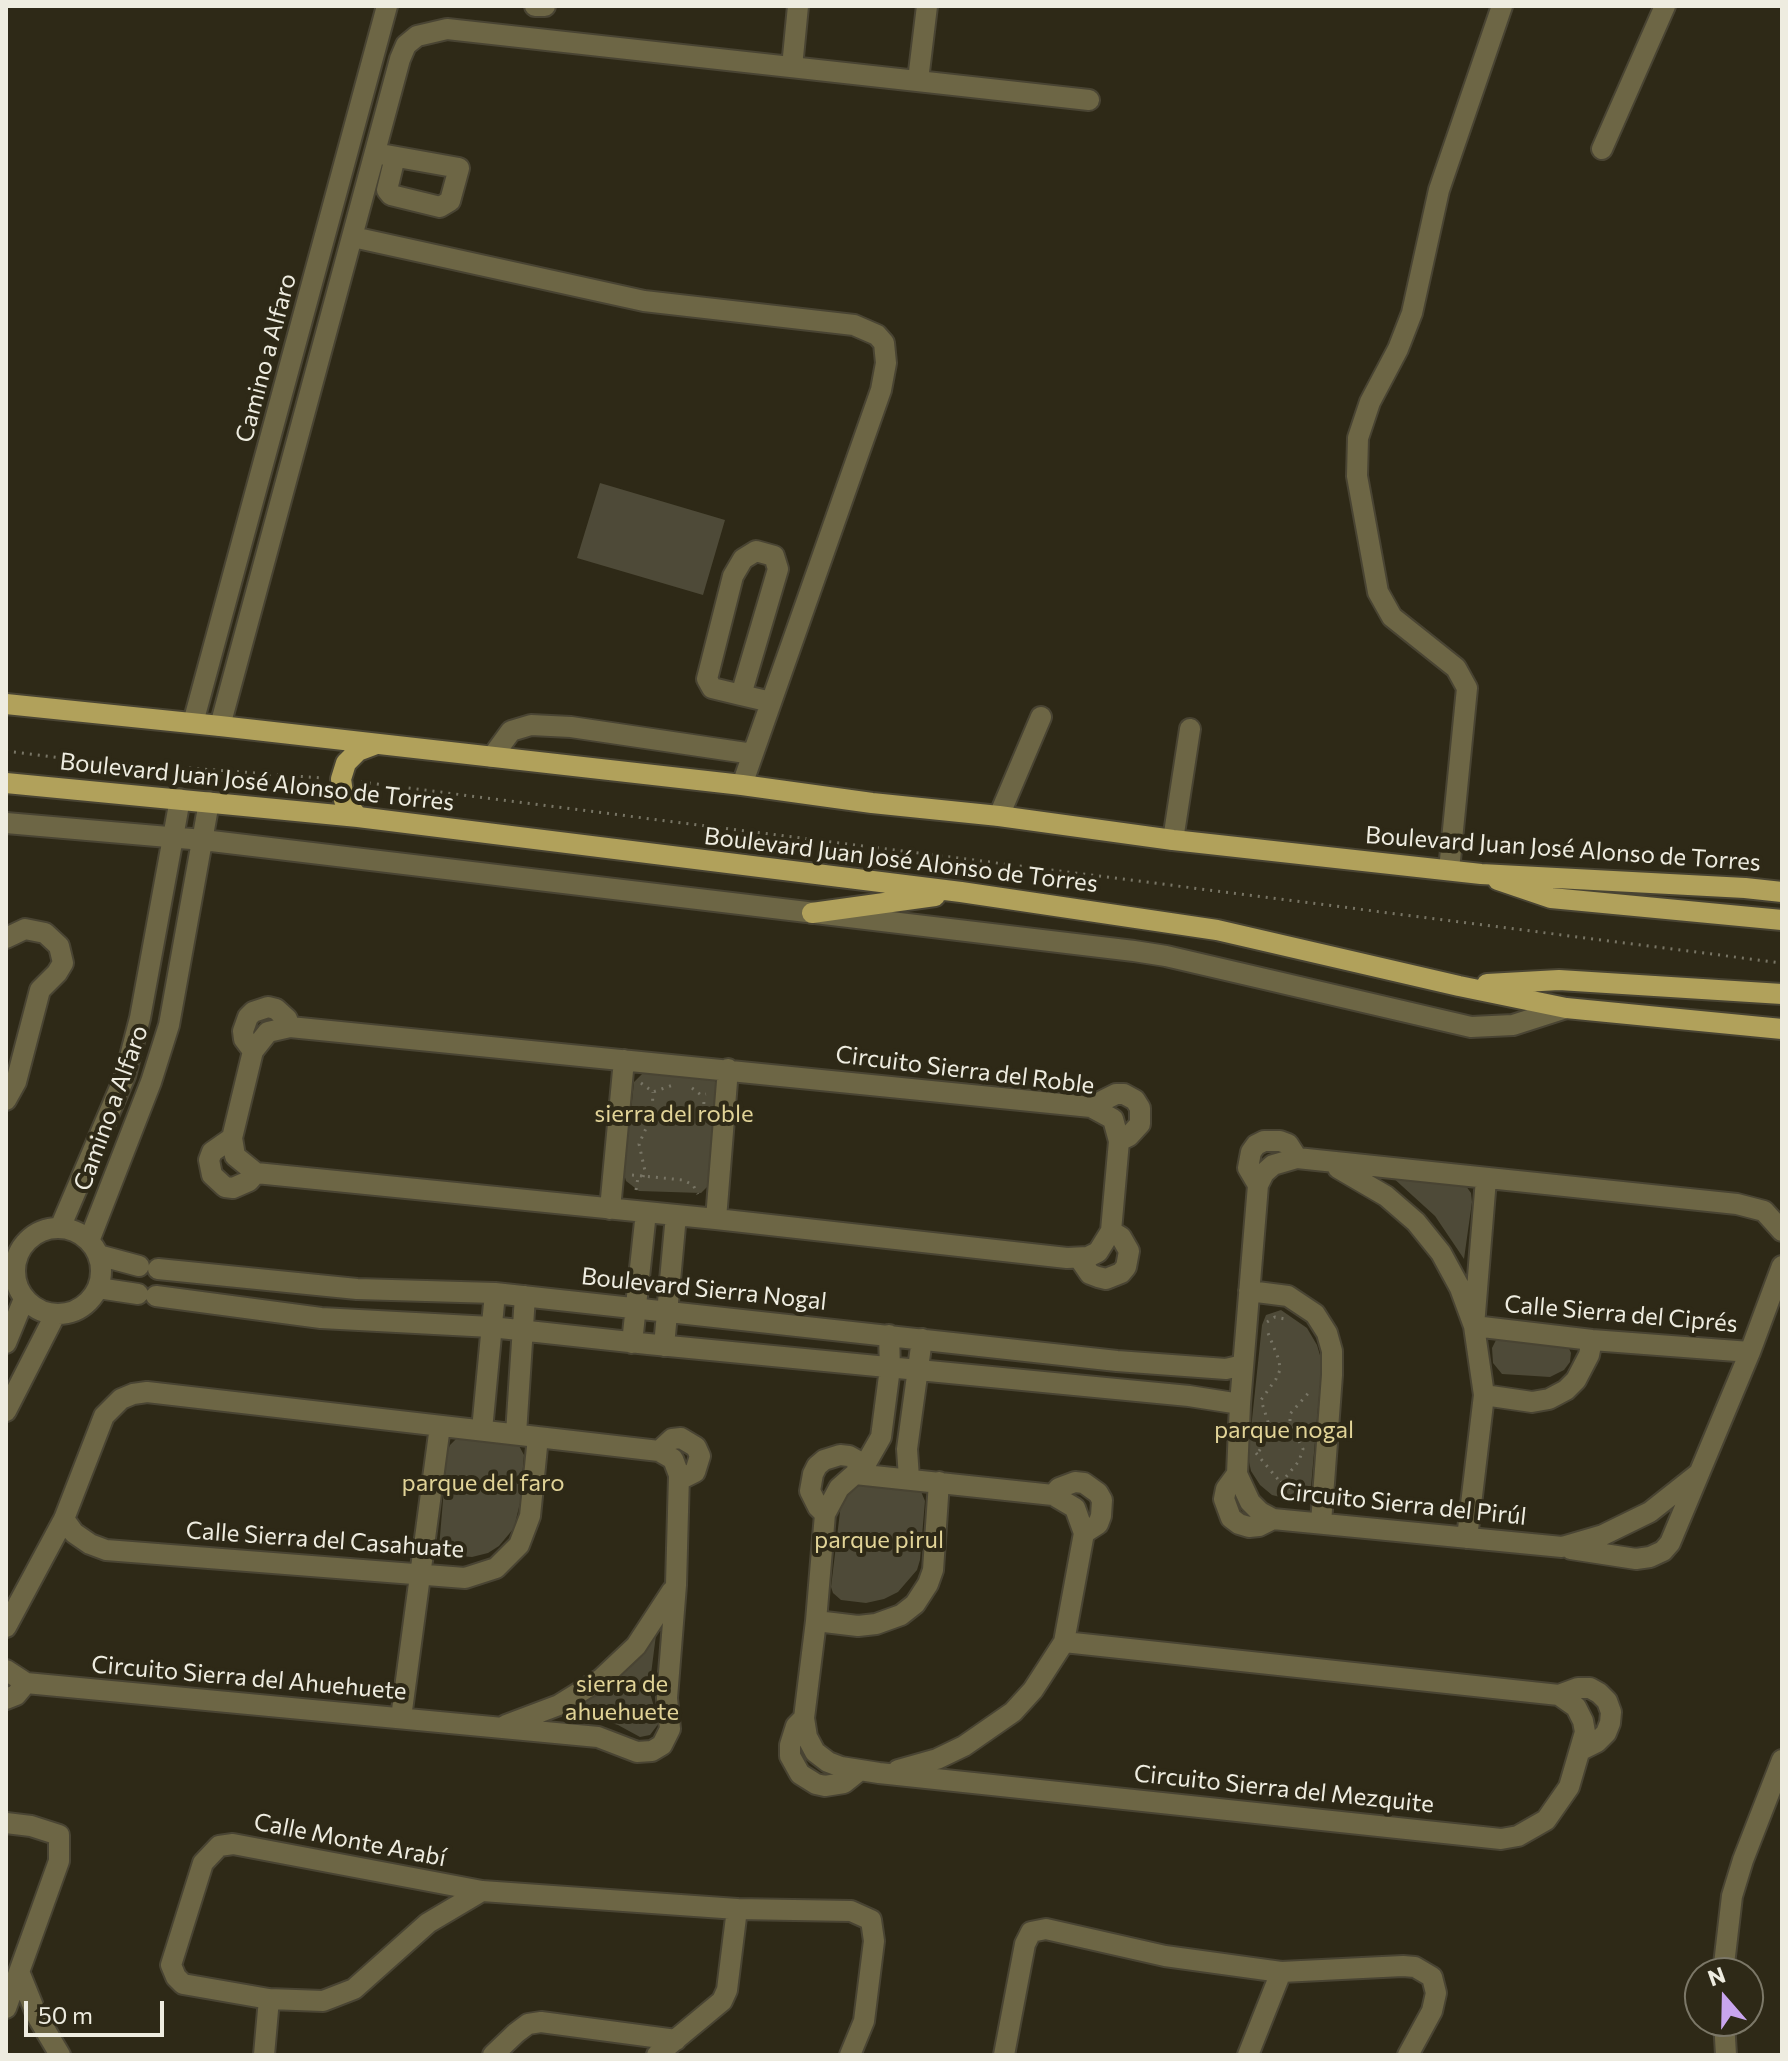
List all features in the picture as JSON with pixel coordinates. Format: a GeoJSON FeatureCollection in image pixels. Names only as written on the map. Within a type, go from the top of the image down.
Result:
{"type":"FeatureCollection","features":[{"type":"Feature","properties":{"kind":"main road","name":"Boulevard Juan José Alonso de Torres"},"geometry":{"type":"LineString","coordinates":[[6,704],[742,785],[1173,840],[1481,874],[1772,891]]}},
{"type":"Feature","properties":{"kind":"main road"},"geometry":{"type":"LineString","coordinates":[[358,817],[344,800],[341,779],[346,763],[358,751],[374,745]]}},
{"type":"Feature","properties":{"kind":"main road","name":"Boulevard Juan José Alonso de Torres"},"geometry":{"type":"LineString","coordinates":[[6,783],[358,817],[961,892],[1217,930],[1566,1008],[1782,1029]]}},
{"type":"Feature","properties":{"kind":"main road"},"geometry":{"type":"LineString","coordinates":[[1481,874],[1551,898],[1782,920]]}},
{"type":"Feature","properties":{"kind":"main road"},"geometry":{"type":"LineString","coordinates":[[812,913],[961,892]]}},
{"type":"Feature","properties":{"kind":"main road"},"geometry":{"type":"LineString","coordinates":[[1459,986],[1559,980],[1782,994]]}},
{"type":"Feature","properties":{"kind":"street","name":"Camino a Alfaro"},"geometry":{"type":"LineString","coordinates":[[193,723],[387,6]]}},
{"type":"Feature","properties":{"kind":"street"},"geometry":{"type":"LineString","coordinates":[[535,6],[545,6]]}},
{"type":"Feature","properties":{"kind":"street"},"geometry":{"type":"LineString","coordinates":[[792,67],[798,6]]}},
{"type":"Feature","properties":{"kind":"street"},"geometry":{"type":"LineString","coordinates":[[918,80],[927,6]]}},
{"type":"Feature","properties":{"kind":"street"},"geometry":{"type":"LineString","coordinates":[[1449,870],[1467,688],[1456,668],[1392,617],[1378,592],[1357,476],[1358,438],[1370,402],[1398,349],[1412,313],[1439,190],[1502,6]]}},
{"type":"Feature","properties":{"kind":"street"},"geometry":{"type":"LineString","coordinates":[[1602,149],[1665,6]]}},
{"type":"Feature","properties":{"kind":"street"},"geometry":{"type":"LineString","coordinates":[[220,726],[353,237],[385,155],[400,59],[406,45],[417,36],[447,29],[1089,100]]}},
{"type":"Feature","properties":{"kind":"street"},"geometry":{"type":"LineString","coordinates":[[353,237],[644,301],[854,325],[877,335],[884,343],[886,363],[881,390],[742,785]]}},
{"type":"Feature","properties":{"kind":"street"},"geometry":{"type":"LineString","coordinates":[[741,695],[778,569],[774,556],[756,551],[743,559],[733,576],[707,679],[712,688],[741,695],[771,702]]}},
{"type":"Feature","properties":{"kind":"street"},"geometry":{"type":"LineString","coordinates":[[999,816],[1041,717]]}},
{"type":"Feature","properties":{"kind":"street"},"geometry":{"type":"LineString","coordinates":[[492,757],[511,731],[531,725],[571,727],[753,754]]}},
{"type":"Feature","properties":{"kind":"street"},"geometry":{"type":"LineString","coordinates":[[1173,840],[1190,729]]}},
{"type":"Feature","properties":{"kind":"street","name":"Camino a Alfaro"},"geometry":{"type":"LineString","coordinates":[[60,1228],[125,1076],[140,1018],[180,799]]}},
{"type":"Feature","properties":{"kind":"street","name":"Camino a Alfaro"},"geometry":{"type":"LineString","coordinates":[[94,1248],[169,1025],[209,802]]}},
{"type":"Feature","properties":{"kind":"street"},"geometry":{"type":"LineString","coordinates":[[6,823],[203,840],[1166,956],[1471,1027],[1513,1025],[1566,1008]]}},
{"type":"Feature","properties":{"kind":"street"},"geometry":{"type":"LineString","coordinates":[[1772,891],[1782,883]]}},
{"type":"Feature","properties":{"kind":"street"},"geometry":{"type":"LineString","coordinates":[[6,938],[25,929],[45,933],[59,946],[63,963],[40,990],[16,1082],[6,1100]]}},
{"type":"Feature","properties":{"kind":"street","name":"Circuito Sierra del Roble"},"geometry":{"type":"LineString","coordinates":[[232,1138],[253,1051],[268,1032],[290,1027],[728,1069],[1097,1109],[1113,1119],[1119,1141]]}},
{"type":"Feature","properties":{"kind":"street"},"geometry":{"type":"LineString","coordinates":[[610,1209],[624,1060]]}},
{"type":"Feature","properties":{"kind":"street"},"geometry":{"type":"LineString","coordinates":[[716,1219],[728,1069]]}},
{"type":"Feature","properties":{"kind":"street"},"geometry":{"type":"LineString","coordinates":[[256,1173],[242,1186],[225,1187],[212,1175],[209,1160],[212,1152],[232,1138],[235,1156],[256,1173],[1079,1258],[1098,1252],[1111,1231],[1119,1141],[1129,1136],[1140,1124],[1140,1108],[1135,1100],[1124,1094],[1108,1096],[1097,1109]]}},
{"type":"Feature","properties":{"kind":"street","name":"Circuito Sierra del Pirúl"},"geometry":{"type":"LineString","coordinates":[[1782,1231],[1773,1211],[1737,1204],[1297,1158],[1273,1165],[1258,1185],[1237,1474],[1250,1502],[1273,1519],[1562,1547],[1603,1535],[1650,1512],[1698,1474],[1750,1352],[1782,1266]]}},
{"type":"Feature","properties":{"kind":"street","name":"Calle Sierra del Ciprés"},"geometry":{"type":"LineString","coordinates":[[1327,1162],[1386,1196],[1416,1222],[1441,1253],[1460,1288],[1474,1326],[1592,1340],[1750,1352]]}},
{"type":"Feature","properties":{"kind":"street"},"geometry":{"type":"LineString","coordinates":[[1467,1538],[1484,1395],[1474,1326],[1486,1179]]}},
{"type":"Feature","properties":{"kind":"street"},"geometry":{"type":"LineString","coordinates":[[632,1343],[646,1212]]}},
{"type":"Feature","properties":{"kind":"street"},"geometry":{"type":"LineString","coordinates":[[664,1346],[676,1215]]}},
{"type":"Feature","properties":{"kind":"street"},"geometry":{"type":"LineString","coordinates":[[60,1228],[81,1234],[94,1248],[101,1266],[98,1288],[91,1300],[81,1308],[55,1315],[43,1313],[24,1299],[10,1276],[15,1260],[14,1246],[39,1232],[60,1228]]}},
{"type":"Feature","properties":{"kind":"street"},"geometry":{"type":"LineString","coordinates":[[1079,1258],[1090,1274],[1098,1277],[1106,1279],[1121,1273],[1126,1267],[1129,1251],[1121,1237],[1111,1231]]}},
{"type":"Feature","properties":{"kind":"street","name":"Boulevard Sierra Nogal"},"geometry":{"type":"LineString","coordinates":[[94,1248],[149,1268],[357,1289],[495,1293],[1117,1361],[1226,1369],[1243,1365]]}},
{"type":"Feature","properties":{"kind":"street"},"geometry":{"type":"LineString","coordinates":[[98,1288],[321,1318],[491,1327],[1189,1396],[1240,1404]]}},
{"type":"Feature","properties":{"kind":"street"},"geometry":{"type":"LineString","coordinates":[[1249,1291],[1288,1296],[1315,1314],[1327,1333],[1332,1351],[1332,1375],[1321,1523]]}},
{"type":"Feature","properties":{"kind":"street"},"geometry":{"type":"LineString","coordinates":[[482,1430],[495,1293]]}},
{"type":"Feature","properties":{"kind":"street"},"geometry":{"type":"LineString","coordinates":[[516,1434],[525,1296]]}},
{"type":"Feature","properties":{"kind":"street"},"geometry":{"type":"LineString","coordinates":[[6,1343],[24,1299]]}},
{"type":"Feature","properties":{"kind":"street"},"geometry":{"type":"LineString","coordinates":[[6,1411],[55,1315]]}},
{"type":"Feature","properties":{"kind":"street","name":"Circuito Sierra del Mezquite"},"geometry":{"type":"LineString","coordinates":[[889,1335],[890,1368],[881,1437],[860,1469],[839,1488],[825,1514],[804,1718],[807,1737],[815,1752],[828,1762],[869,1772],[1501,1839],[1518,1836],[1546,1820],[1569,1787],[1585,1732],[1580,1714],[1570,1701],[1559,1695]]}},
{"type":"Feature","properties":{"kind":"street"},"geometry":{"type":"LineString","coordinates":[[909,1478],[907,1449],[922,1339]]}},
{"type":"Feature","properties":{"kind":"street"},"geometry":{"type":"LineString","coordinates":[[1484,1395],[1532,1402],[1549,1399],[1566,1390],[1576,1380],[1589,1355],[1592,1340]]}},
{"type":"Feature","properties":{"kind":"street","name":"Circuito Sierra del Ahuehuete"},"geometry":{"type":"LineString","coordinates":[[6,1627],[64,1519],[104,1416],[121,1399],[133,1394],[163,1394],[659,1451],[673,1459],[679,1480],[676,1585],[667,1698],[670,1729],[662,1745],[652,1751],[643,1753],[598,1737],[26,1683],[6,1670]]}},
{"type":"Feature","properties":{"kind":"street"},"geometry":{"type":"LineString","coordinates":[[401,1718],[440,1426]]}},
{"type":"Feature","properties":{"kind":"street","name":"Calle Sierra del Casahuate"},"geometry":{"type":"LineString","coordinates":[[64,1519],[74,1533],[106,1550],[465,1578],[496,1568],[519,1545],[530,1516],[538,1437]]}},
{"type":"Feature","properties":{"kind":"street"},"geometry":{"type":"LineString","coordinates":[[825,1514],[810,1491],[813,1474],[817,1466],[832,1456],[840,1455],[849,1456],[860,1469],[1053,1495],[1075,1508],[1084,1533],[1064,1642],[1033,1690],[1013,1712],[989,1730],[937,1759],[869,1772]]}},
{"type":"Feature","properties":{"kind":"street"},"geometry":{"type":"LineString","coordinates":[[1562,1547],[1636,1559],[1663,1551],[1676,1533],[1698,1474]]}},
{"type":"Feature","properties":{"kind":"street"},"geometry":{"type":"LineString","coordinates":[[816,1621],[848,1626],[876,1624],[901,1615],[915,1604],[933,1570],[939,1482]]}},
{"type":"Feature","properties":{"kind":"street","name":"Circuito Sierra del Ahuehuete"},"geometry":{"type":"LineString","coordinates":[[490,1728],[548,1710],[601,1679],[636,1646],[658,1617],[676,1585]]}},
{"type":"Feature","properties":{"kind":"street"},"geometry":{"type":"LineString","coordinates":[[1064,1642],[1559,1695],[1578,1688],[1590,1688],[1607,1701],[1611,1712],[1610,1723],[1606,1733],[1581,1750]]}},
{"type":"Feature","properties":{"kind":"street"},"geometry":{"type":"LineString","coordinates":[[6,1699],[16,1695],[26,1683]]}},
{"type":"Feature","properties":{"kind":"street"},"geometry":{"type":"LineString","coordinates":[[1725,1957],[1732,1896],[1782,1760]]}},
{"type":"Feature","properties":{"kind":"street"},"geometry":{"type":"LineString","coordinates":[[6,1823],[31,1826],[59,1835],[59,1861],[6,2008]]}},
{"type":"Feature","properties":{"kind":"street","name":"Calle Monte Arabí"},"geometry":{"type":"LineString","coordinates":[[482,1891],[428,1923],[354,1989],[323,2001],[269,1999],[183,1984],[171,1965],[203,1863],[219,1846],[233,1844],[482,1891],[737,1909],[851,1911],[871,1920],[874,1941],[864,2021],[850,2055]]}},
{"type":"Feature","properties":{"kind":"street"},"geometry":{"type":"LineString","coordinates":[[657,2055],[722,2001],[727,1990],[737,1909]]}},
{"type":"Feature","properties":{"kind":"street"},"geometry":{"type":"LineString","coordinates":[[1004,2055],[1025,1944],[1031,1932],[1046,1929],[1165,1956],[1281,1972],[1415,1967],[1432,1977],[1436,1993],[1432,2011],[1408,2055]]}},
{"type":"Feature","properties":{"kind":"street"},"geometry":{"type":"LineString","coordinates":[[1248,2055],[1281,1972]]}},
{"type":"Feature","properties":{"kind":"street"},"geometry":{"type":"LineString","coordinates":[[20,1974],[37,2016],[60,2055]]}},
{"type":"Feature","properties":{"kind":"street"},"geometry":{"type":"LineString","coordinates":[[264,2055],[269,1999]]}},
{"type":"Feature","properties":{"kind":"street"},"geometry":{"type":"LineString","coordinates":[[493,2055],[528,2024],[541,2022],[676,2040]]}},
{"type":"Feature","properties":{"kind":"path"},"geometry":{"type":"LineString","coordinates":[[6,751],[69,759],[341,779],[1782,963]]}},
{"type":"Feature","properties":{"kind":"path"},"geometry":{"type":"LineString","coordinates":[[634,1082],[643,1083],[653,1092]]}},
{"type":"Feature","properties":{"kind":"path"},"geometry":{"type":"LineString","coordinates":[[653,1092],[682,1085],[701,1095],[710,1091]]}},
{"type":"Feature","properties":{"kind":"path"},"geometry":{"type":"LineString","coordinates":[[636,1190],[645,1168],[639,1144],[652,1115],[653,1092]]}},
{"type":"Feature","properties":{"kind":"path"},"geometry":{"type":"LineString","coordinates":[[624,1174],[688,1182],[698,1194]]}},
{"type":"Feature","properties":{"kind":"path"},"geometry":{"type":"LineString","coordinates":[[1256,1453],[1267,1440],[1270,1428],[1261,1400],[1280,1370],[1273,1342],[1263,1325],[1275,1317],[1289,1320]]}},
{"type":"Feature","properties":{"kind":"path"},"geometry":{"type":"LineString","coordinates":[[1281,1483],[1299,1461],[1303,1449],[1290,1422],[1290,1414],[1314,1383]]}},
{"type":"Feature","properties":{"kind":"path"},"geometry":{"type":"LineString","coordinates":[[1248,1451],[1256,1453],[1281,1483],[1309,1494]]}},
{"type":"Feature","properties":{"kind":"green space"},"geometry":{"type":"Polygon","coordinates":[[[600,483],[725,520],[703,595],[577,558],[600,483]]]}},
{"type":"Feature","properties":{"kind":"green space","name":"sierra del roble"},"geometry":{"type":"Polygon","coordinates":[[[646,1070],[711,1076],[719,1086],[710,1184],[701,1193],[639,1191],[626,1181],[624,1174],[634,1082],[646,1070]]]}},
{"type":"Feature","properties":{"kind":"green space"},"geometry":{"type":"Polygon","coordinates":[[[1391,1176],[1458,1182],[1466,1186],[1472,1202],[1464,1259],[1435,1216],[1391,1176]]]}},
{"type":"Feature","properties":{"kind":"green space","name":"parque nogal"},"geometry":{"type":"Polygon","coordinates":[[[1281,1310],[1307,1328],[1322,1362],[1311,1487],[1303,1498],[1292,1500],[1272,1495],[1260,1485],[1251,1471],[1248,1457],[1262,1325],[1266,1315],[1281,1310]]]}},
{"type":"Feature","properties":{"kind":"green space"},"geometry":{"type":"Polygon","coordinates":[[[1497,1338],[1567,1344],[1571,1353],[1570,1362],[1564,1370],[1550,1377],[1502,1374],[1493,1363],[1492,1348],[1497,1338]]]}},
{"type":"Feature","properties":{"kind":"green space","name":"parque del faro"},"geometry":{"type":"Polygon","coordinates":[[[459,1436],[517,1442],[524,1455],[520,1503],[514,1528],[499,1546],[472,1557],[447,1555],[439,1548],[447,1452],[459,1436]]]}},
{"type":"Feature","properties":{"kind":"green space","name":"parque pirul"},"geometry":{"type":"Polygon","coordinates":[[[850,1482],[920,1489],[925,1501],[917,1570],[898,1592],[866,1603],[841,1600],[831,1587],[842,1495],[850,1482]]]}},
{"type":"Feature","properties":{"kind":"green space","name":"sierra de ahuehuete"},"geometry":{"type":"Polygon","coordinates":[[[657,1627],[649,1690],[659,1723],[650,1735],[640,1737],[599,1719],[545,1714],[657,1627]]]}}]}
